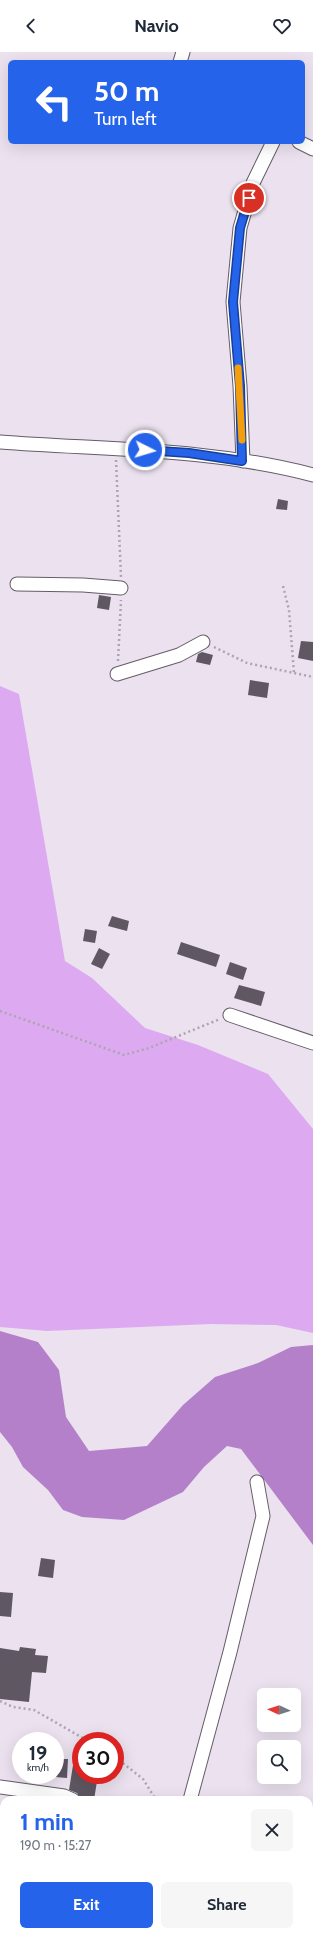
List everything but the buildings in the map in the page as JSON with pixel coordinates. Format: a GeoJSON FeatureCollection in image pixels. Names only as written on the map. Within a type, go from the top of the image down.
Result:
{"type":"FeatureCollection","features":[{"type":"Feature","properties":{"kind":"street"},"geometry":{"type":"LineString","coordinates":[[242,461],[240,386],[233,302],[234,287],[240,228],[253,183],[272,144]]}},
{"type":"Feature","properties":{"kind":"street"},"geometry":{"type":"LineString","coordinates":[[303,144],[313,149]]}},
{"type":"Feature","properties":{"kind":"street"},"geometry":{"type":"LineString","coordinates":[[0,442],[115,447],[189,453],[242,461],[313,475]]}},
{"type":"Feature","properties":{"kind":"street"},"geometry":{"type":"LineString","coordinates":[[18,584],[122,588]]}},
{"type":"Feature","properties":{"kind":"street"},"geometry":{"type":"LineString","coordinates":[[117,674],[179,655],[203,642]]}},
{"type":"Feature","properties":{"kind":"street"},"geometry":{"type":"LineString","coordinates":[[230,1015],[313,1043]]}},
{"type":"Feature","properties":{"kind":"street"},"geometry":{"type":"LineString","coordinates":[[191,1796],[230,1652],[263,1516],[258,1482]]}},
{"type":"Feature","properties":{"kind":"street"},"geometry":{"type":"LineString","coordinates":[[0,1787],[64,1796]]}},
{"type":"Feature","properties":{"kind":"path"},"geometry":{"type":"LineString","coordinates":[[115,447],[122,588],[117,674]]}},
{"type":"Feature","properties":{"kind":"path"},"geometry":{"type":"LineString","coordinates":[[283,586],[289,610],[294,673]]}},
{"type":"Feature","properties":{"kind":"path"},"geometry":{"type":"LineString","coordinates":[[203,642],[247,663],[313,677]]}},
{"type":"Feature","properties":{"kind":"path"},"geometry":{"type":"LineString","coordinates":[[0,1011],[124,1055],[149,1048],[230,1015]]}},
{"type":"Feature","properties":{"kind":"path"},"geometry":{"type":"LineString","coordinates":[[0,1701],[13,1707],[34,1710],[72,1732]]}},
{"type":"Feature","properties":{"kind":"path"},"geometry":{"type":"LineString","coordinates":[[124,1763],[143,1779],[154,1796]]}},
{"type":"Feature","properties":{"kind":"shaded area"},"geometry":{"type":"Polygon","coordinates":[[[0,686],[19,694],[65,961],[92,978],[145,1028],[198,1045],[268,1074],[313,1129],[313,1333],[276,1325],[211,1324],[47,1331],[0,1327],[0,686]]]}},
{"type":"Feature","properties":{"kind":"shaded area"},"geometry":{"type":"Polygon","coordinates":[[[0,1331],[38,1342],[59,1370],[66,1417],[89,1451],[147,1446],[183,1405],[215,1377],[258,1363],[291,1347],[313,1345],[313,1545],[241,1449],[227,1446],[204,1467],[183,1492],[124,1520],[82,1517],[63,1510],[48,1490],[23,1467],[12,1447],[0,1432],[0,1331]]]}},
{"type":"Feature","properties":{"kind":"slow traffic"},"geometry":{"type":"LineString","coordinates":[[238,368],[242,440]]}},
{"type":"Feature","properties":{"kind":"route"},"geometry":{"type":"LineString","coordinates":[[145,450],[189,453],[242,461],[240,386],[233,302],[240,228],[249,198]]}}]}
